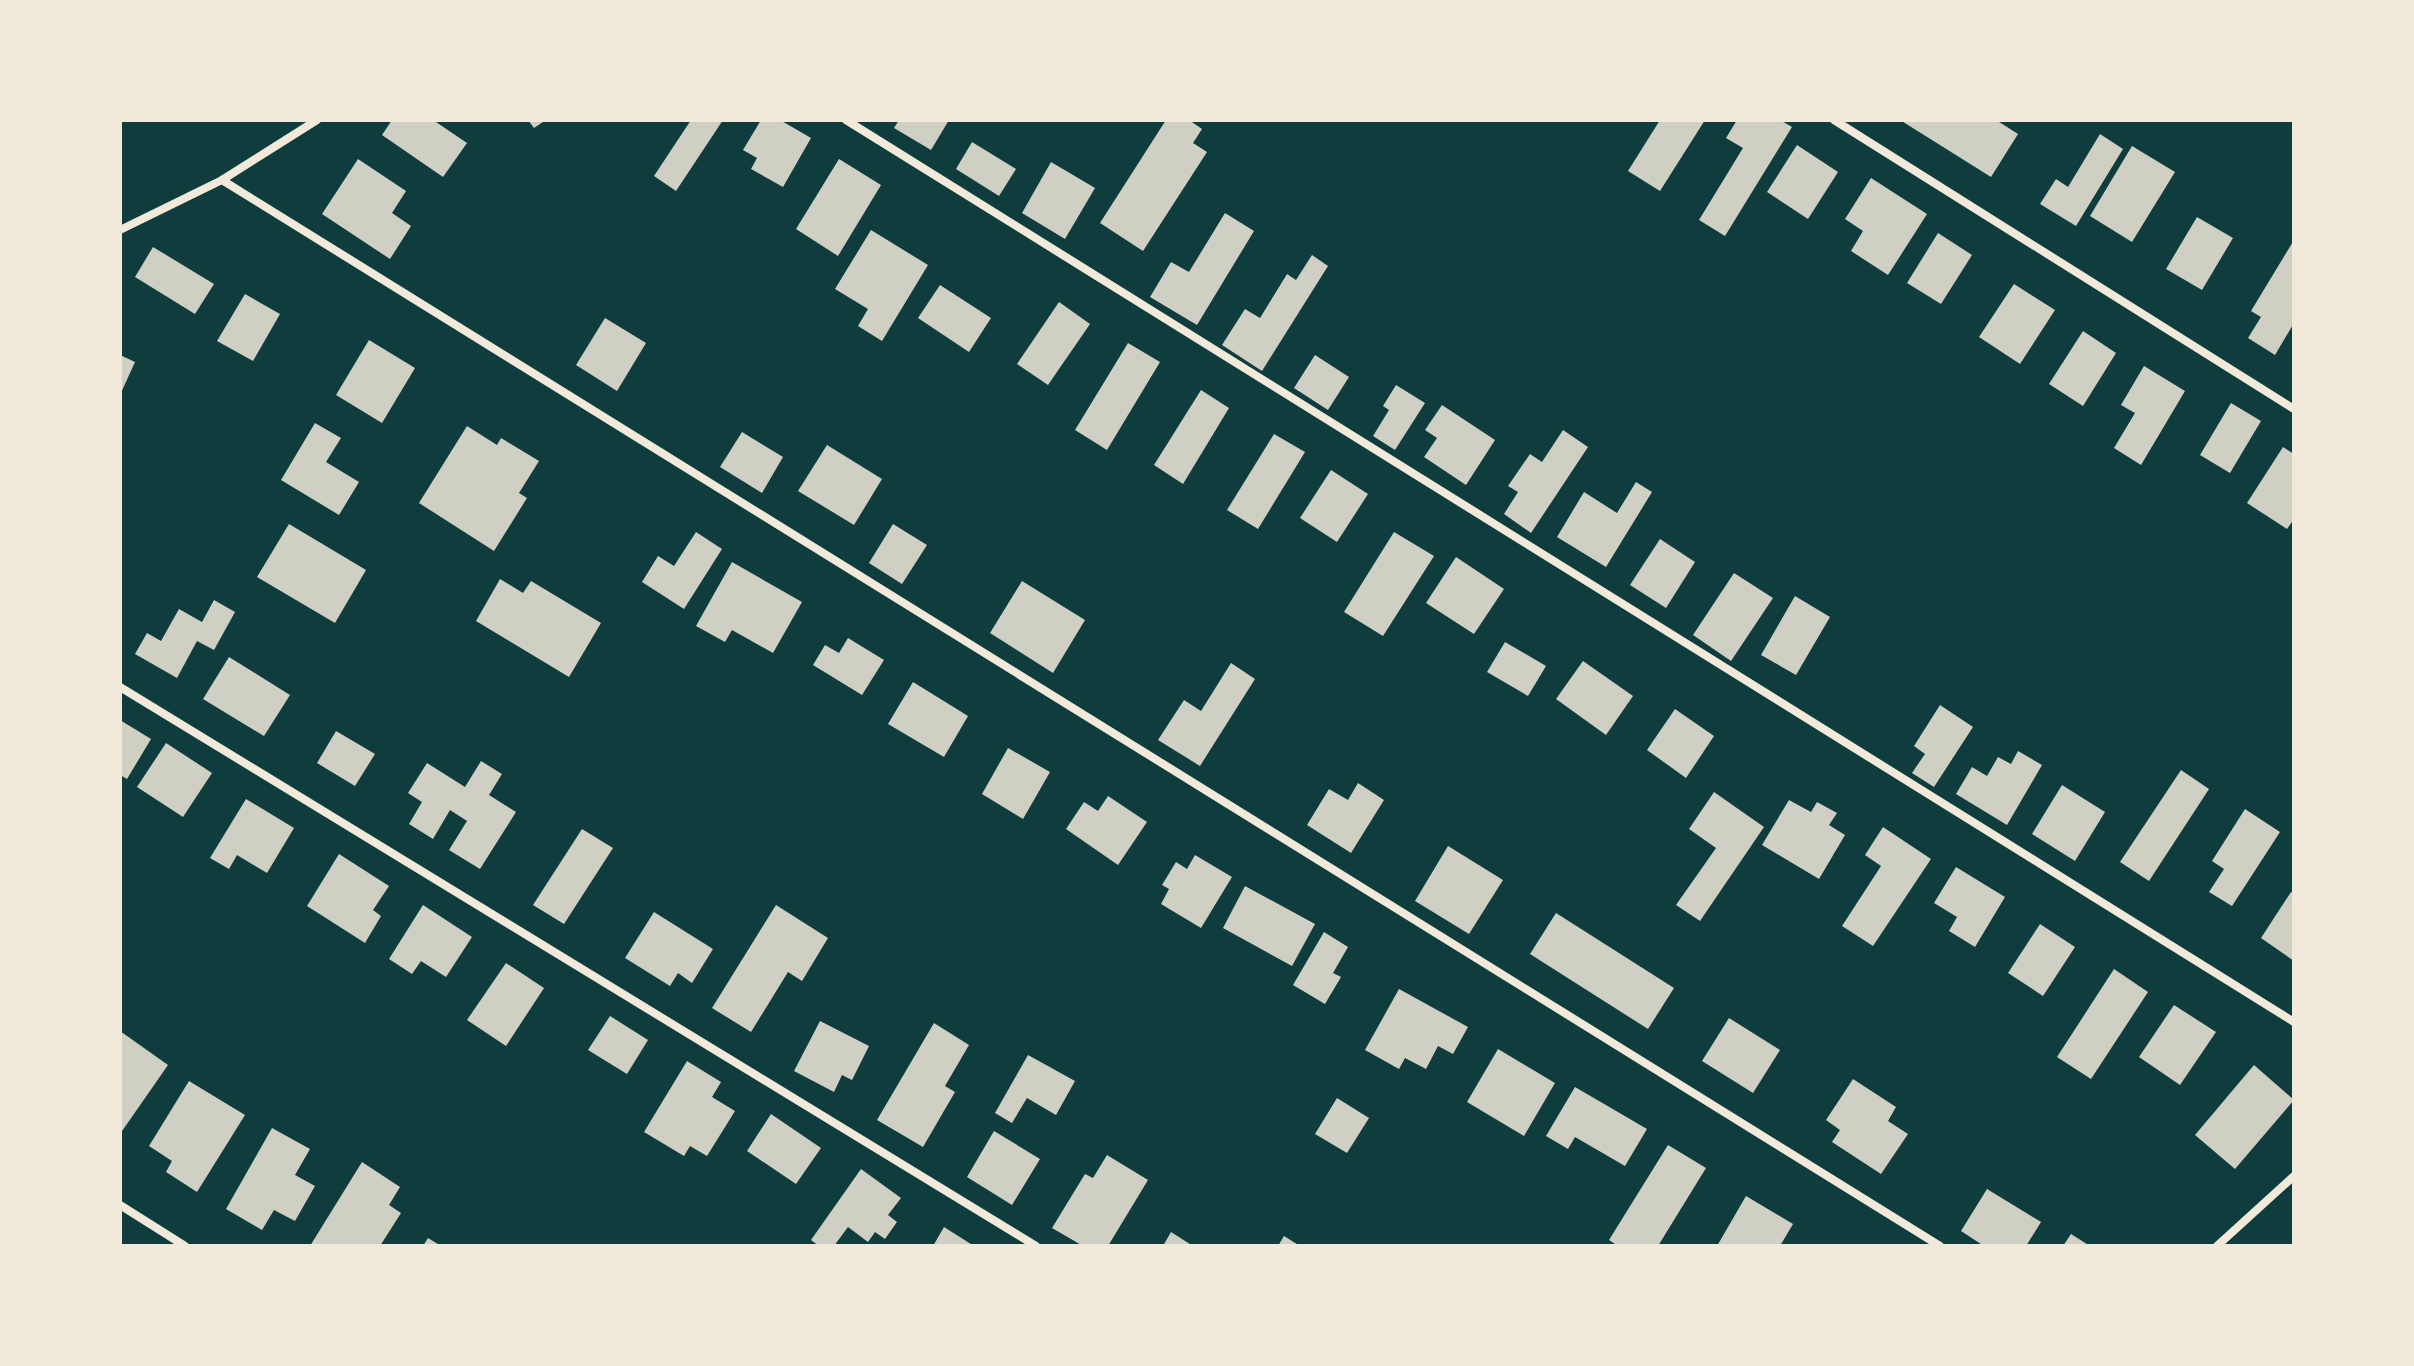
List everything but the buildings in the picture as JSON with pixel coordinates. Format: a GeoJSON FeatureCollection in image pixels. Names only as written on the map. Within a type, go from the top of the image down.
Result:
{"type":"FeatureCollection","features":[{"type":"Feature","properties":{"kind":"street"},"geometry":{"type":"LineString","coordinates":[[120,230],[222,180],[317,120]]}},
{"type":"Feature","properties":{"kind":"street"},"geometry":{"type":"LineString","coordinates":[[846,120],[2294,1022]]}},
{"type":"Feature","properties":{"kind":"street"},"geometry":{"type":"LineString","coordinates":[[1834,120],[2294,409]]}},
{"type":"Feature","properties":{"kind":"street"},"geometry":{"type":"LineString","coordinates":[[222,180],[1940,1246]]}},
{"type":"Feature","properties":{"kind":"street"},"geometry":{"type":"LineString","coordinates":[[120,687],[1036,1246]]}},
{"type":"Feature","properties":{"kind":"street"},"geometry":{"type":"LineString","coordinates":[[2217,1246],[2294,1176]]}},
{"type":"Feature","properties":{"kind":"street"},"geometry":{"type":"LineString","coordinates":[[120,1205],[185,1246]]}}]}
